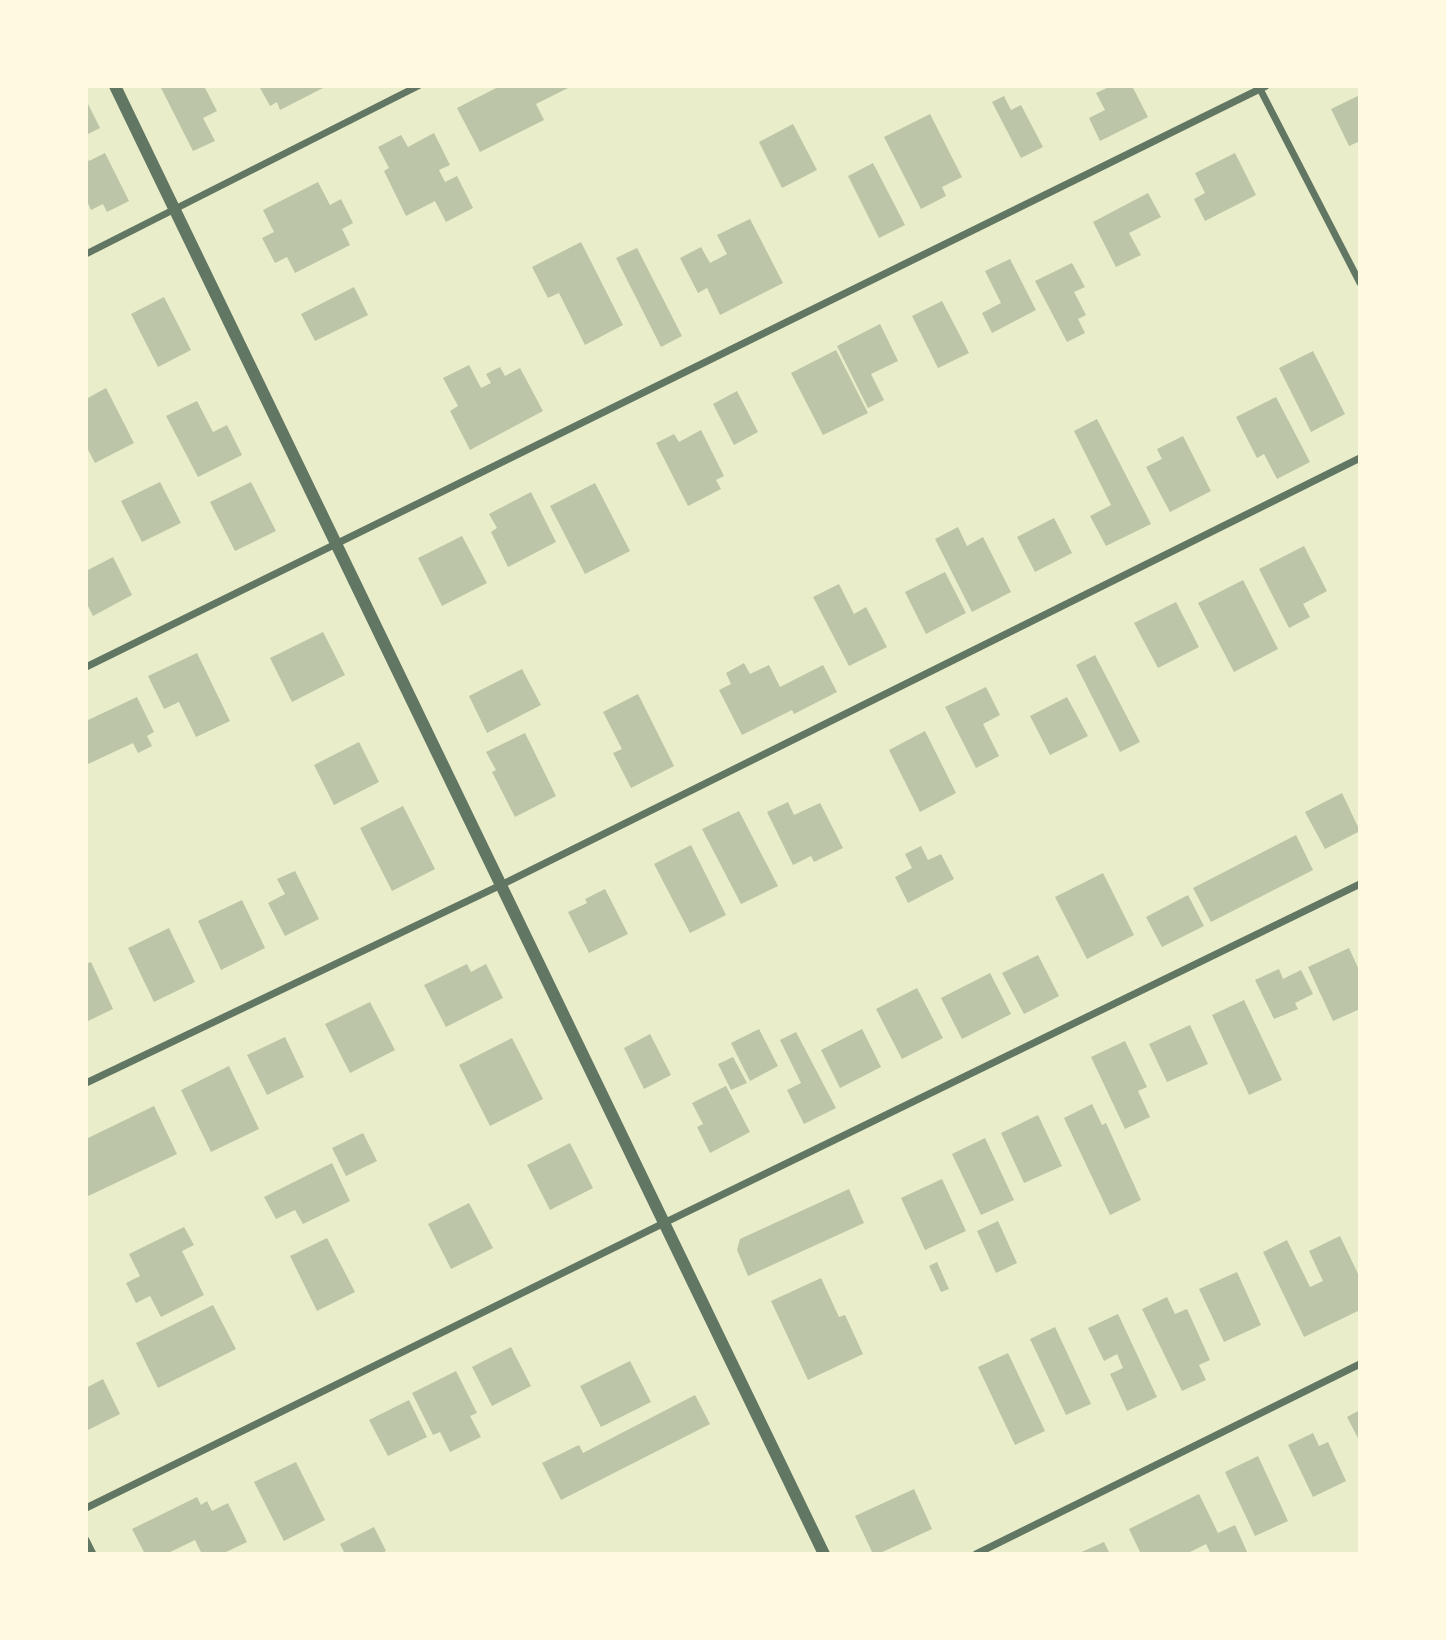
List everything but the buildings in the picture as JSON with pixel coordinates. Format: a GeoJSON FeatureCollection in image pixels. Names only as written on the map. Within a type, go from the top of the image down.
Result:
{"type":"FeatureCollection","features":[{"type":"Feature","properties":{"kind":"street"},"geometry":{"type":"LineString","coordinates":[[115,86],[824,1554]]}},
{"type":"Feature","properties":{"kind":"street"},"geometry":{"type":"LineString","coordinates":[[86,254],[418,86]]}},
{"type":"Feature","properties":{"kind":"street"},"geometry":{"type":"LineString","coordinates":[[86,667],[1263,87],[1360,283]]}},
{"type":"Feature","properties":{"kind":"street"},"geometry":{"type":"LineString","coordinates":[[86,1083],[502,886],[1360,458]]}},
{"type":"Feature","properties":{"kind":"street"},"geometry":{"type":"LineString","coordinates":[[86,1508],[1360,884]]}},
{"type":"Feature","properties":{"kind":"street"},"geometry":{"type":"LineString","coordinates":[[976,1554],[1360,1364]]}},
{"type":"Feature","properties":{"kind":"street"},"geometry":{"type":"LineString","coordinates":[[86,1540],[93,1554]]}}]}
